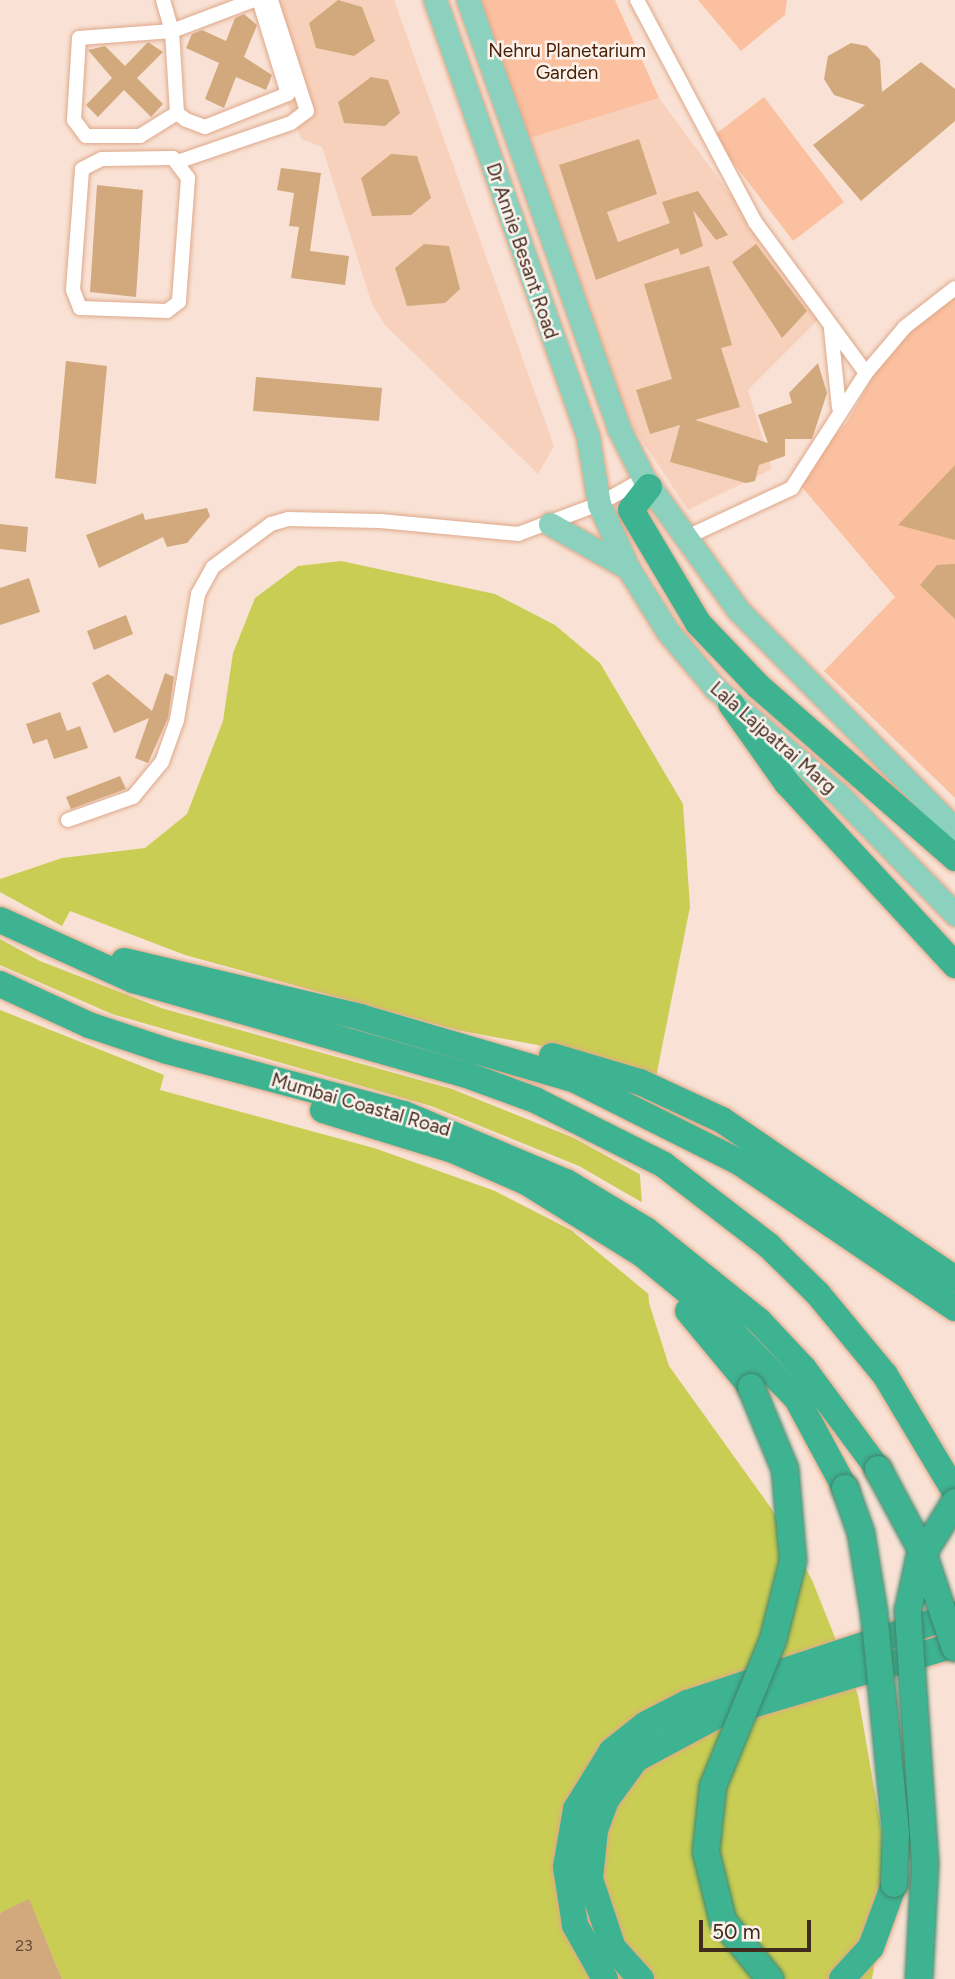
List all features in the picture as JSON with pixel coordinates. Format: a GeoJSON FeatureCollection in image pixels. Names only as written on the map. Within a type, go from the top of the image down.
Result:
{"type":"FeatureCollection","features":[{"type":"Feature","properties":{"kind":"highway"},"geometry":{"type":"LineString","coordinates":[[646,483],[631,510],[673,591],[732,661],[955,858]]}},
{"type":"Feature","properties":{"kind":"highway"},"geometry":{"type":"LineString","coordinates":[[731,704],[786,783],[955,965]]}},
{"type":"Feature","properties":{"kind":"highway"},"geometry":{"type":"LineString","coordinates":[[0,920],[51,947],[184,996],[464,1074],[535,1100],[664,1165],[760,1239],[818,1294],[885,1375],[955,1492]]}},
{"type":"Feature","properties":{"kind":"highway"},"geometry":{"type":"LineString","coordinates":[[51,947],[447,1041],[575,1080],[680,1128],[782,1187],[955,1308]]}},
{"type":"Feature","properties":{"kind":"highway","name":"Mumbai Coastal Road"},"geometry":{"type":"LineString","coordinates":[[0,984],[89,1025],[167,1051],[404,1114],[494,1147],[646,1230],[701,1270],[759,1321],[852,1431],[923,1553],[955,1646]]}},
{"type":"Feature","properties":{"kind":"highway"},"geometry":{"type":"LineString","coordinates":[[447,1041],[576,1061],[681,1100],[790,1161],[955,1279]]}},
{"type":"Feature","properties":{"kind":"highway"},"geometry":{"type":"LineString","coordinates":[[167,1051],[253,1087],[453,1150],[591,1218],[763,1359],[826,1444],[854,1508],[874,1612],[896,1863],[882,1925],[842,1979]]}},
{"type":"Feature","properties":{"kind":"highway"},"geometry":{"type":"LineString","coordinates":[[591,1218],[732,1358],[759,1401],[785,1469],[794,1533],[789,1588],[721,1760],[705,1828],[710,1880],[723,1921],[770,1979]]}},
{"type":"Feature","properties":{"kind":"highway"},"geometry":{"type":"LineString","coordinates":[[919,1979],[925,1863],[908,1611],[919,1560],[955,1502]]}},
{"type":"Feature","properties":{"kind":"highway"},"geometry":{"type":"LineString","coordinates":[[605,1979],[575,1925],[566,1867],[576,1809],[612,1751],[646,1724],[687,1703],[955,1615]]}},
{"type":"Feature","properties":{"kind":"highway"},"geometry":{"type":"LineString","coordinates":[[641,1979],[613,1948],[590,1879],[606,1800],[636,1759],[718,1715],[955,1646]]}},
{"type":"Feature","properties":{"kind":"main road","name":"Dr Annie Besant Road"},"geometry":{"type":"LineString","coordinates":[[435,0],[588,438],[599,504]]}},
{"type":"Feature","properties":{"kind":"main road","name":"Dr Annie Besant Road"},"geometry":{"type":"LineString","coordinates":[[468,0],[618,427],[646,483]]}},
{"type":"Feature","properties":{"kind":"main road"},"geometry":{"type":"LineString","coordinates":[[646,483],[685,538],[792,670],[955,830]]}},
{"type":"Feature","properties":{"kind":"main road","name":"Lala Lajpatrai Marg"},"geometry":{"type":"LineString","coordinates":[[599,504],[628,568],[668,632],[731,704],[838,794],[955,914]]}},
{"type":"Feature","properties":{"kind":"main road"},"geometry":{"type":"LineString","coordinates":[[550,524],[628,568]]}},
{"type":"Feature","properties":{"kind":"street"},"geometry":{"type":"LineString","coordinates":[[163,0],[172,31],[177,113]]}},
{"type":"Feature","properties":{"kind":"street"},"geometry":{"type":"LineString","coordinates":[[256,0],[288,91],[285,99],[205,127],[177,113],[140,136],[86,136],[74,120],[83,34],[172,31],[256,0]]}},
{"type":"Feature","properties":{"kind":"street"},"geometry":{"type":"LineString","coordinates":[[180,161],[188,178],[179,302],[167,310],[80,307],[73,290],[82,169],[102,159],[180,161],[291,122],[307,111],[271,0]]}},
{"type":"Feature","properties":{"kind":"street"},"geometry":{"type":"LineString","coordinates":[[637,0],[755,222],[866,373]]}},
{"type":"Feature","properties":{"kind":"street"},"geometry":{"type":"LineString","coordinates":[[685,538],[792,488],[839,408],[866,373],[905,327],[955,288]]}},
{"type":"Feature","properties":{"kind":"street"},"geometry":{"type":"LineString","coordinates":[[831,326],[839,408]]}},
{"type":"Feature","properties":{"kind":"street"},"geometry":{"type":"LineString","coordinates":[[68,820],[133,797],[162,762],[177,720],[198,594],[213,567],[254,535],[288,519],[380,521],[478,535],[550,524],[646,483]]}},
{"type":"Feature","properties":{"kind":"shaded area"},"geometry":{"type":"Polygon","coordinates":[[[249,0],[394,0],[554,446],[538,474],[385,325],[372,304],[322,147],[301,139],[249,0]]]}},
{"type":"Feature","properties":{"kind":"shaded area"},"geometry":{"type":"Polygon","coordinates":[[[659,98],[821,317],[748,390],[772,469],[688,510],[624,413],[527,139],[659,98]]]}},
{"type":"Feature","properties":{"kind":"shaded area"},"geometry":{"type":"Polygon","coordinates":[[[341,561],[495,594],[555,625],[600,663],[683,804],[690,907],[639,1162],[649,1303],[669,1366],[771,1508],[812,1580],[858,1695],[882,1834],[884,1906],[872,1979],[62,1979],[29,1900],[0,1913],[0,879],[62,858],[145,848],[187,814],[223,721],[233,653],[255,598],[298,566],[341,561]]]}},
{"type":"Feature","properties":{"kind":"green space","name":"Nehru Planetarium Garden"},"geometry":{"type":"Polygon","coordinates":[[[480,0],[615,0],[659,98],[527,139],[480,0]]]}},
{"type":"Feature","properties":{"kind":"green space"},"geometry":{"type":"Polygon","coordinates":[[[698,0],[787,0],[785,15],[741,51],[698,0]]]}},
{"type":"Feature","properties":{"kind":"green space"},"geometry":{"type":"Polygon","coordinates":[[[764,97],[844,202],[793,241],[713,136],[764,97]]]}},
{"type":"Feature","properties":{"kind":"green space"},"geometry":{"type":"Polygon","coordinates":[[[955,289],[955,798],[824,671],[895,597],[796,480],[847,422],[892,344],[955,289]]]}},
{"type":"Feature","properties":{"kind":"pier"},"geometry":{"type":"Polygon","coordinates":[[[0,892],[62,926],[70,911],[185,955],[457,1030],[585,1054],[661,1080],[643,1176],[574,1138],[452,1089],[161,1008],[40,961],[0,939],[0,892]]]}},
{"type":"Feature","properties":{"kind":"pier"},"geometry":{"type":"Polygon","coordinates":[[[0,965],[112,1014],[431,1106],[579,1166],[643,1203],[651,1296],[571,1230],[495,1191],[374,1148],[160,1090],[164,1075],[0,1010],[0,965]]]}},
{"type":"Feature","properties":{"kind":"building"},"geometry":{"type":"Polygon","coordinates":[[[338,0],[362,7],[375,41],[354,56],[316,48],[309,23],[338,0]]]}},
{"type":"Feature","properties":{"kind":"building"},"geometry":{"type":"Polygon","coordinates":[[[244,14],[257,25],[244,57],[272,75],[266,90],[236,77],[224,108],[205,99],[219,63],[186,48],[192,34],[202,30],[226,41],[235,18],[244,14]]]}},
{"type":"Feature","properties":{"kind":"building"},"geometry":{"type":"Polygon","coordinates":[[[148,42],[163,52],[137,78],[163,104],[151,117],[124,90],[98,117],[86,105],[112,78],[88,50],[105,46],[125,66],[148,42]]]}},
{"type":"Feature","properties":{"kind":"building"},"geometry":{"type":"Polygon","coordinates":[[[851,43],[867,46],[880,60],[882,92],[921,62],[955,89],[955,121],[861,201],[813,145],[865,105],[834,95],[824,79],[828,56],[851,43]]]}},
{"type":"Feature","properties":{"kind":"building"},"geometry":{"type":"Polygon","coordinates":[[[371,77],[388,80],[400,113],[385,126],[344,123],[338,102],[371,77]]]}},
{"type":"Feature","properties":{"kind":"building"},"geometry":{"type":"Polygon","coordinates":[[[639,139],[657,194],[607,212],[618,242],[670,223],[662,202],[698,191],[728,235],[716,240],[693,210],[703,246],[681,255],[678,248],[596,280],[559,165],[639,139]]]}},
{"type":"Feature","properties":{"kind":"building"},"geometry":{"type":"Polygon","coordinates":[[[391,154],[417,156],[431,198],[411,215],[372,216],[361,178],[391,154]]]}},
{"type":"Feature","properties":{"kind":"building"},"geometry":{"type":"Polygon","coordinates":[[[281,168],[321,173],[310,251],[349,256],[345,285],[291,278],[299,227],[289,226],[294,193],[277,190],[281,168]]]}},
{"type":"Feature","properties":{"kind":"building"},"geometry":{"type":"Polygon","coordinates":[[[97,185],[143,190],[136,297],[90,292],[97,185]]]}},
{"type":"Feature","properties":{"kind":"building"},"geometry":{"type":"Polygon","coordinates":[[[424,244],[449,246],[460,289],[445,303],[407,306],[395,268],[424,244]]]}},
{"type":"Feature","properties":{"kind":"building"},"geometry":{"type":"Polygon","coordinates":[[[756,244],[807,311],[782,338],[732,262],[756,244]]]}},
{"type":"Feature","properties":{"kind":"building"},"geometry":{"type":"Polygon","coordinates":[[[709,266],[732,345],[721,348],[740,407],[695,420],[768,443],[758,415],[792,403],[789,393],[818,363],[827,393],[812,439],[785,439],[785,456],[759,465],[755,481],[746,483],[670,462],[680,425],[650,434],[636,390],[672,379],[644,284],[709,266]]]}},
{"type":"Feature","properties":{"kind":"building"},"geometry":{"type":"Polygon","coordinates":[[[66,361],[107,366],[96,484],[55,478],[66,361]]]}},
{"type":"Feature","properties":{"kind":"building"},"geometry":{"type":"Polygon","coordinates":[[[256,377],[382,388],[379,421],[253,411],[256,377]]]}},
{"type":"Feature","properties":{"kind":"building"},"geometry":{"type":"Polygon","coordinates":[[[955,465],[955,540],[898,525],[955,465]]]}},
{"type":"Feature","properties":{"kind":"building"},"geometry":{"type":"Polygon","coordinates":[[[207,508],[210,516],[187,543],[167,547],[163,537],[99,568],[86,535],[143,513],[145,520],[207,508]]]}},
{"type":"Feature","properties":{"kind":"building"},"geometry":{"type":"Polygon","coordinates":[[[0,524],[28,527],[26,552],[0,549],[0,524]]]}},
{"type":"Feature","properties":{"kind":"building"},"geometry":{"type":"Polygon","coordinates":[[[955,564],[955,619],[920,585],[937,565],[955,564]]]}},
{"type":"Feature","properties":{"kind":"building"},"geometry":{"type":"Polygon","coordinates":[[[29,578],[40,612],[0,625],[0,588],[29,578]]]}},
{"type":"Feature","properties":{"kind":"building"},"geometry":{"type":"Polygon","coordinates":[[[126,615],[133,634],[94,650],[87,631],[126,615]]]}},
{"type":"Feature","properties":{"kind":"building"},"geometry":{"type":"Polygon","coordinates":[[[165,673],[174,677],[168,718],[148,763],[135,758],[149,718],[114,733],[92,683],[108,674],[152,711],[165,673]]]}},
{"type":"Feature","properties":{"kind":"building"},"geometry":{"type":"Polygon","coordinates":[[[60,712],[67,731],[80,726],[88,748],[54,759],[47,739],[33,744],[26,724],[60,712]]]}},
{"type":"Feature","properties":{"kind":"building"},"geometry":{"type":"Polygon","coordinates":[[[120,776],[126,789],[71,809],[66,797],[120,776]]]}},
{"type":"Feature","properties":{"kind":"building"},"geometry":{"type":"Polygon","coordinates":[[[29,1899],[62,1979],[0,1979],[0,1913],[29,1899]]]}}]}
